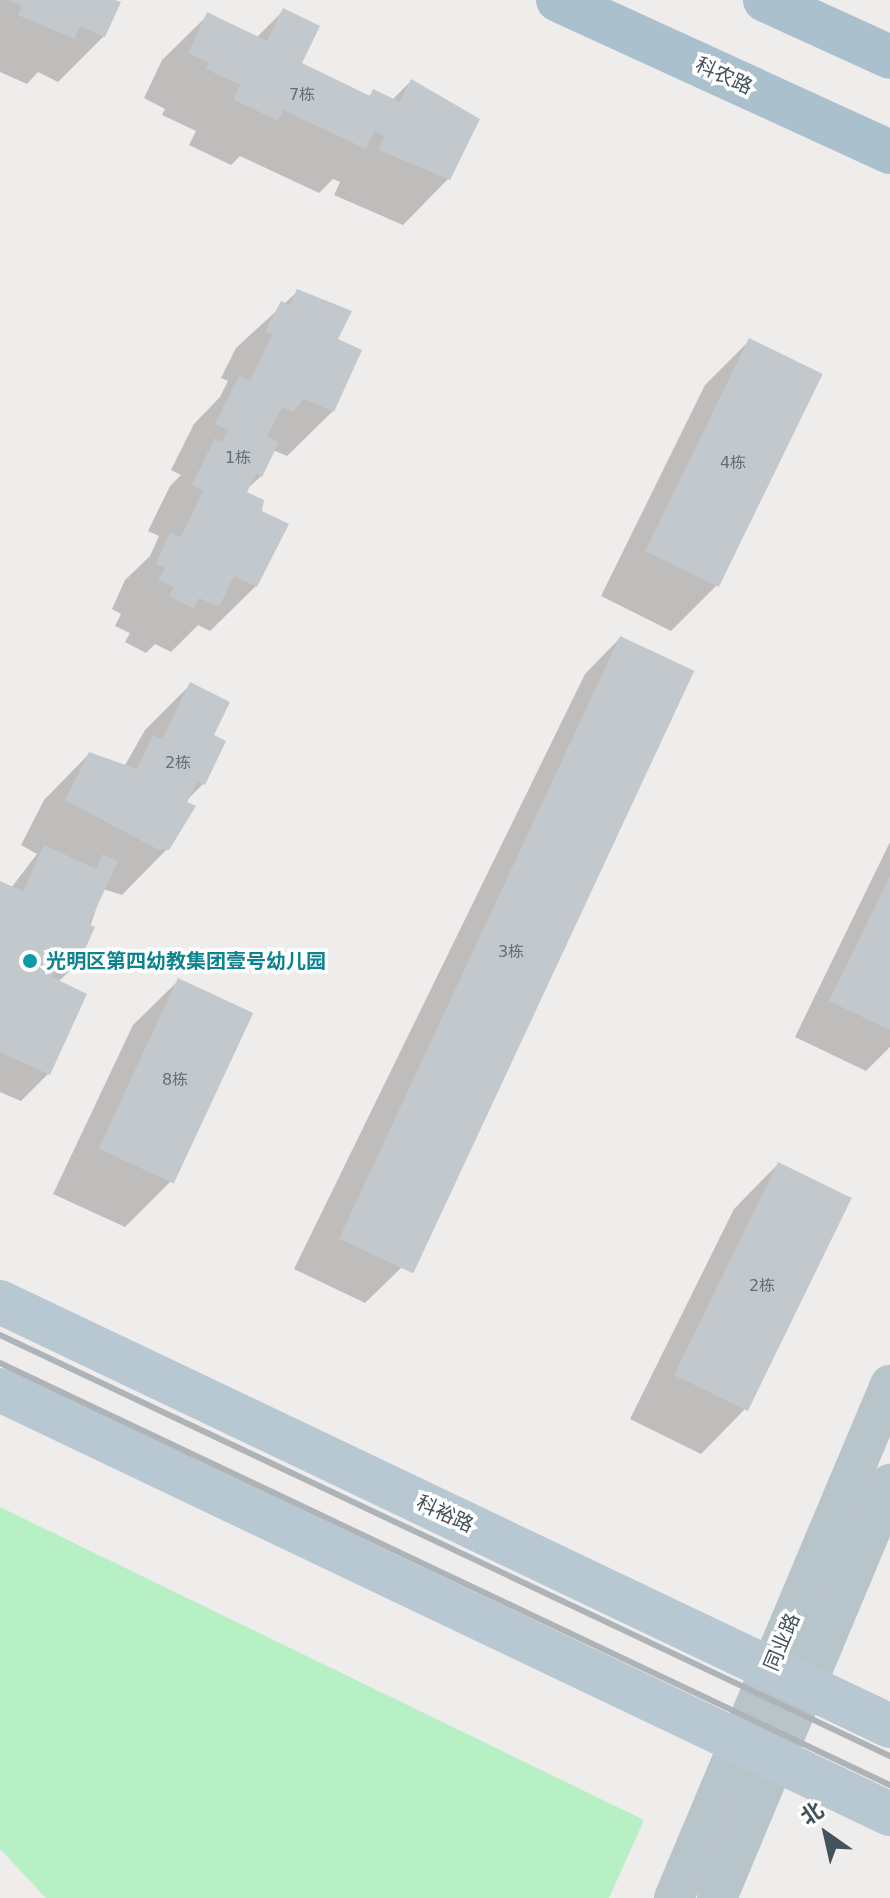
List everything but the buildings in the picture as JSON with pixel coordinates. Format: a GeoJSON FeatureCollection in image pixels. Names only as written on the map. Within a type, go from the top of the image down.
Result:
{"type":"FeatureCollection","features":[{"type":"Feature","properties":{"kind":"main road","name":"科农路"},"geometry":{"type":"LineString","coordinates":[[558,0],[890,152]]}},
{"type":"Feature","properties":{"kind":"main road"},"geometry":{"type":"LineString","coordinates":[[765,0],[890,57]]}},
{"type":"Feature","properties":{"kind":"main road","name":"科裕路"},"geometry":{"type":"LineString","coordinates":[[0,1302],[890,1726]]}},
{"type":"Feature","properties":{"kind":"main road"},"geometry":{"type":"LineString","coordinates":[[0,1390],[890,1814]]}},
{"type":"Feature","properties":{"kind":"street","name":"同业路"},"geometry":{"type":"LineString","coordinates":[[674,1898],[757,1751],[788,1677],[890,1385]]}},
{"type":"Feature","properties":{"kind":"street","name":"同业路"},"geometry":{"type":"LineString","coordinates":[[788,1677],[890,1484]]}},
{"type":"Feature","properties":{"kind":"street","name":"同业路"},"geometry":{"type":"LineString","coordinates":[[717,1898],[757,1751]]}},
{"type":"Feature","properties":{"kind":"green space"},"geometry":{"type":"Polygon","coordinates":[[[0,1507],[644,1820],[609,1898],[46,1898],[0,1849],[0,1507]]]}},
{"type":"Feature","properties":{"kind":"railway"},"geometry":{"type":"LineString","coordinates":[[0,1335],[890,1756]]}},
{"type":"Feature","properties":{"kind":"railway"},"geometry":{"type":"LineString","coordinates":[[0,1363],[890,1785]]}},
{"type":"Feature","properties":{"kind":"place","name":"光明区第四幼教集团壹号幼儿园"},"geometry":{"type":"Point","coordinates":[30,961]}}]}
